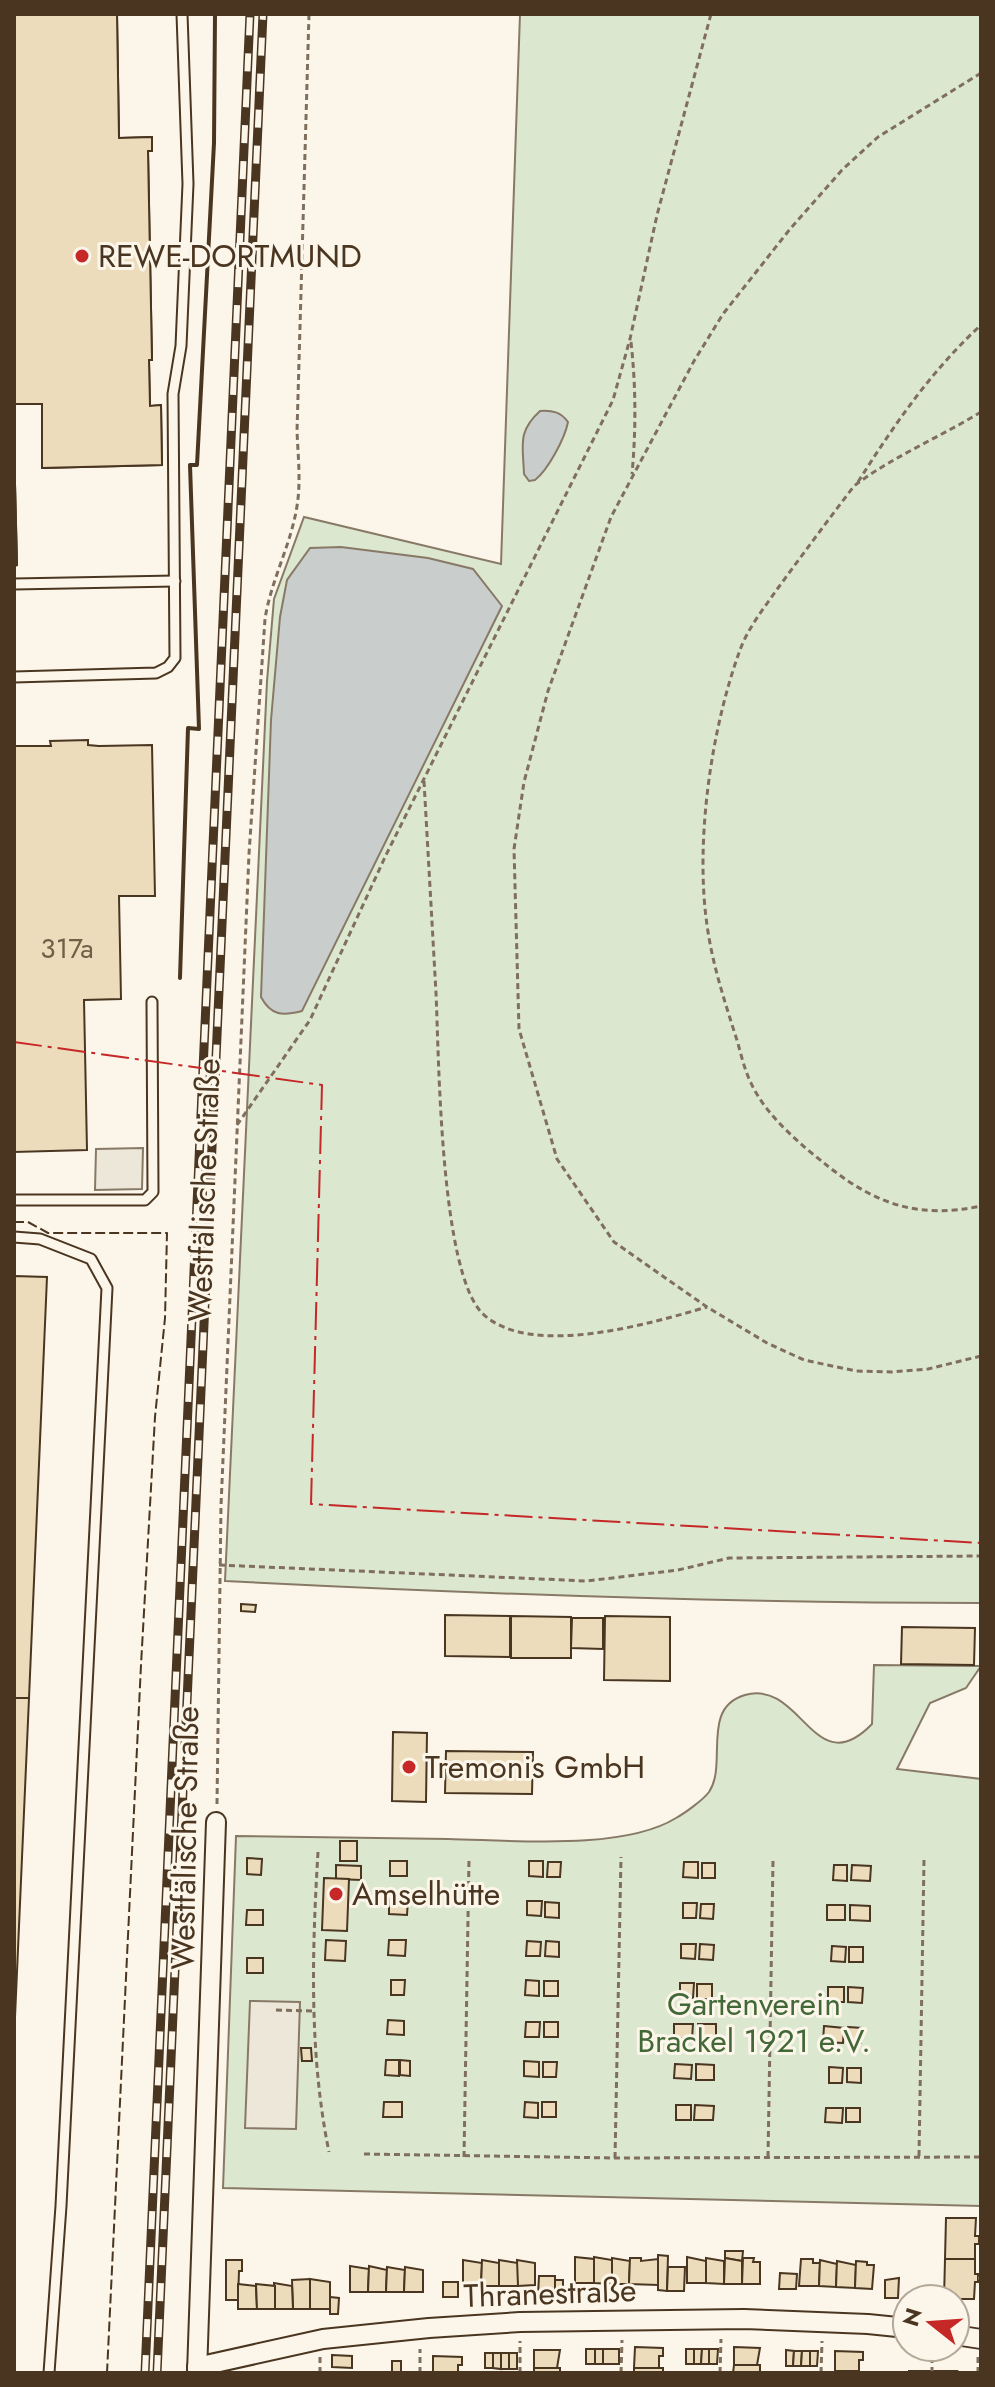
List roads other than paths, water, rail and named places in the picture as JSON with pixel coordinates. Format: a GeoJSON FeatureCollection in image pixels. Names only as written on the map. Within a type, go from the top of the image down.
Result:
{"type":"FeatureCollection","features":[{"type":"Feature","properties":{"kind":"street","name":"Westfälische Straße"},"geometry":{"type":"LineString","coordinates":[[197,2370],[216,1822]]}},
{"type":"Feature","properties":{"kind":"street","name":"Thranestraße"},"geometry":{"type":"LineString","coordinates":[[197,2370],[323,2339],[520,2322],[721,2319],[891,2327]]}},
{"type":"Feature","properties":{"kind":"lane"},"geometry":{"type":"LineString","coordinates":[[14,677],[156,673],[168,667],[175,658],[173,394],[181,346],[188,184],[182,14]]}},
{"type":"Feature","properties":{"kind":"lane"},"geometry":{"type":"LineString","coordinates":[[14,584],[175,581]]}},
{"type":"Feature","properties":{"kind":"lane"},"geometry":{"type":"LineString","coordinates":[[14,1200],[145,1200],[153,1192],[152,1002]]}},
{"type":"Feature","properties":{"kind":"lane"},"geometry":{"type":"LineString","coordinates":[[14,1237],[40,1239],[91,1259],[107,1288],[61,2206],[49,2373]]}},
{"type":"Feature","properties":{"kind":"railway"},"geometry":{"type":"LineString","coordinates":[[145,2373],[250,14]]}},
{"type":"Feature","properties":{"kind":"railway"},"geometry":{"type":"LineString","coordinates":[[185,1746],[263,14]]}},
{"type":"Feature","properties":{"kind":"railway"},"geometry":{"type":"LineString","coordinates":[[157,2373],[183,1790]]}},
{"type":"Feature","properties":{"kind":"place","name":"REWE-DORTMUND"},"geometry":{"type":"Point","coordinates":[82,256]}},
{"type":"Feature","properties":{"kind":"place","name":"Tremonis GmbH"},"geometry":{"type":"Point","coordinates":[409,1767]}},
{"type":"Feature","properties":{"kind":"place","name":"Amselhütte"},"geometry":{"type":"Point","coordinates":[336,1894]}},
{"type":"Feature","properties":{"kind":"park label","name":"Gartenverein Brackel 1921 e.V."},"geometry":{"type":"Point","coordinates":[754,2022]}}]}
